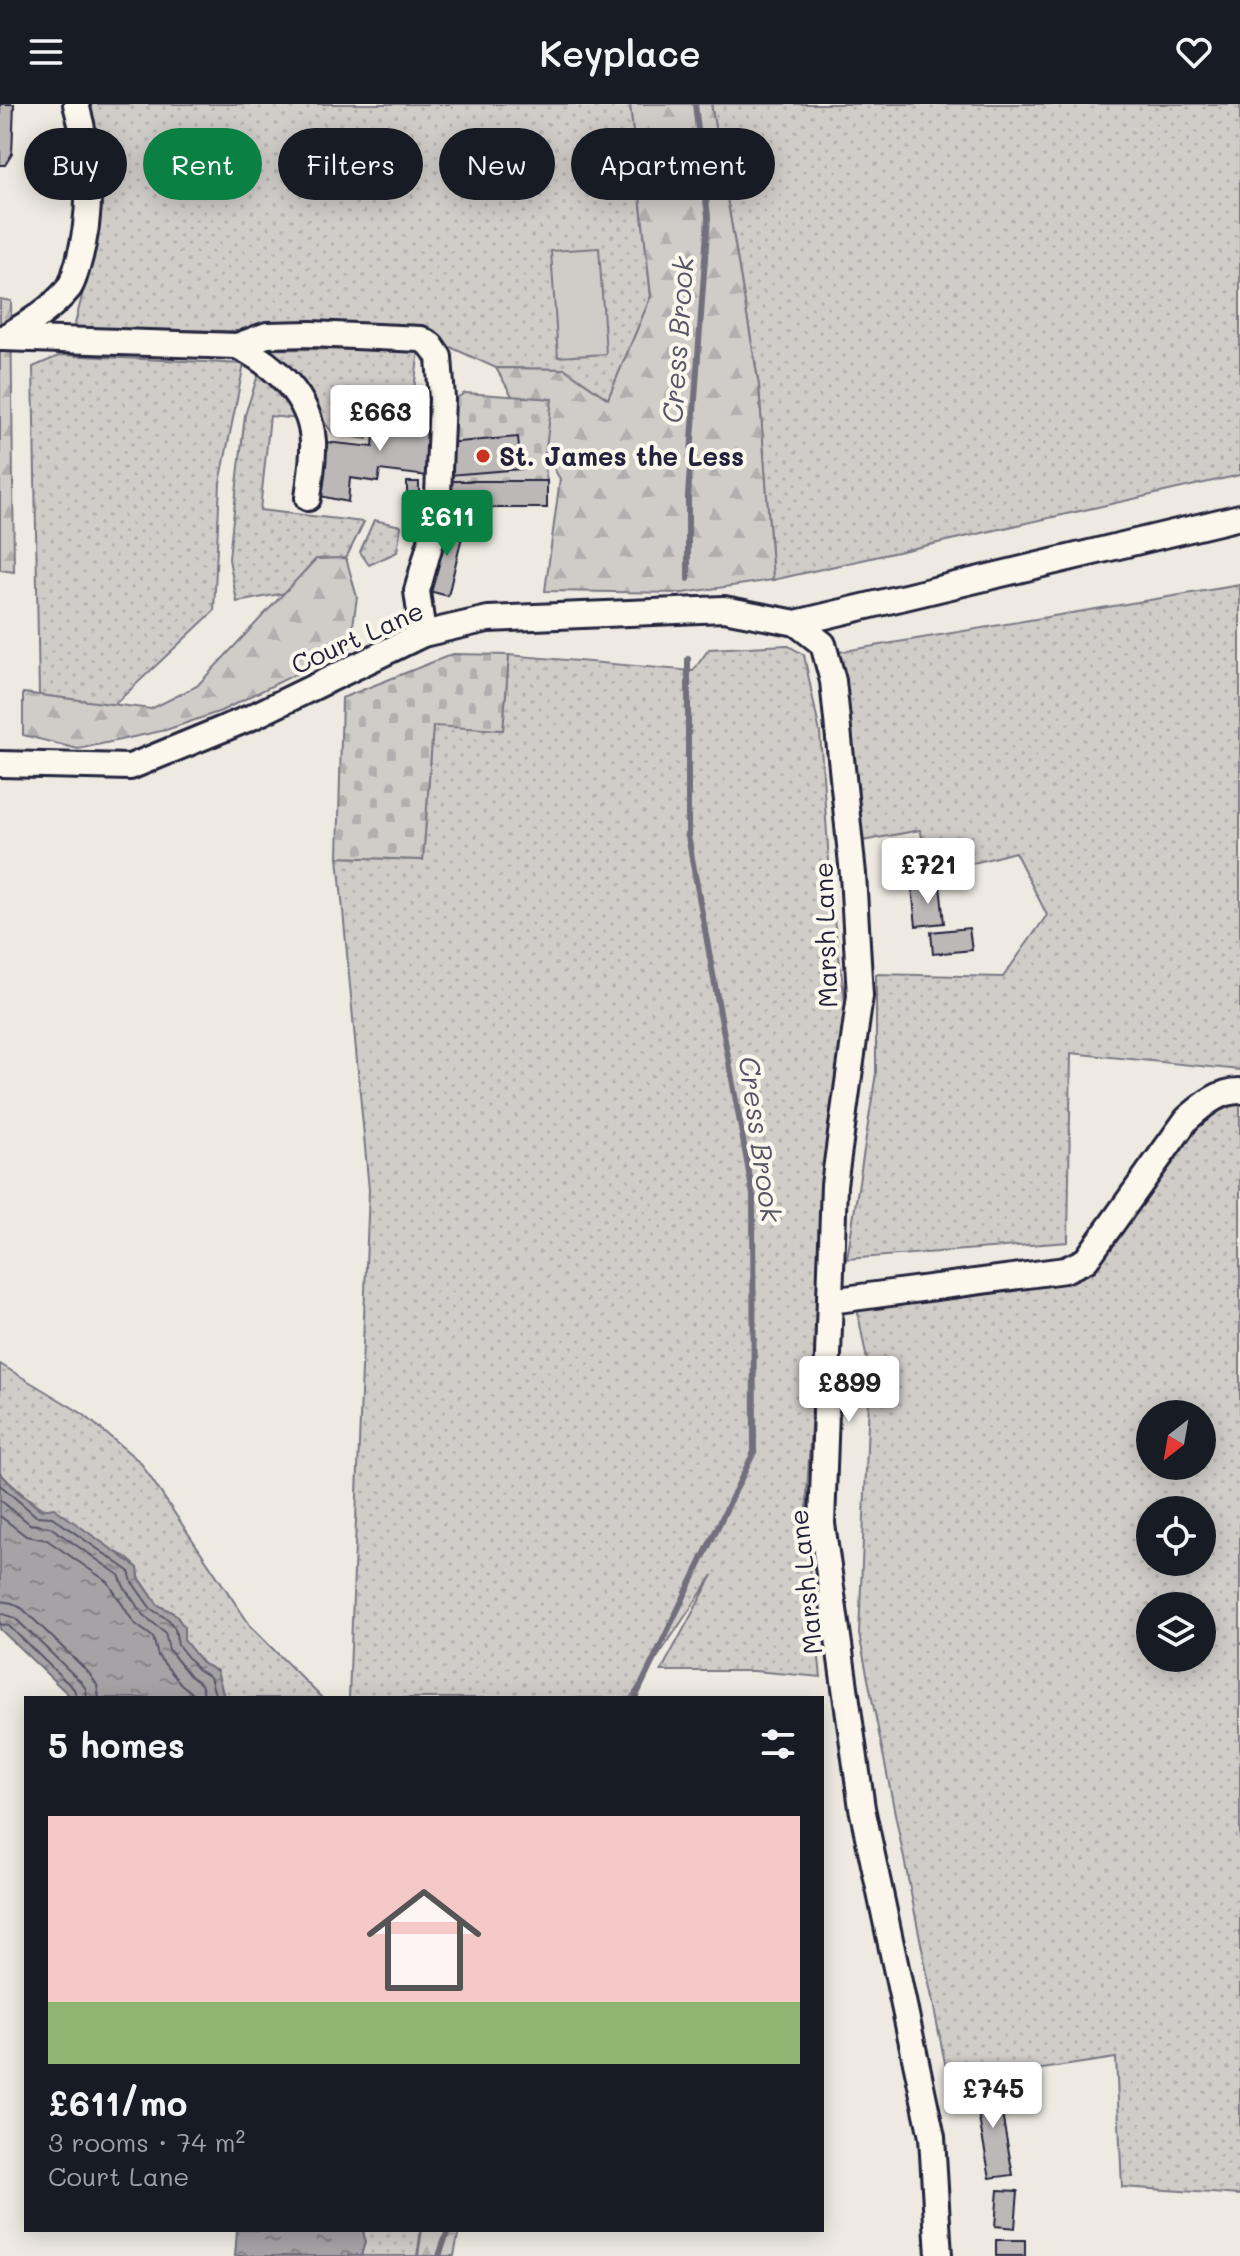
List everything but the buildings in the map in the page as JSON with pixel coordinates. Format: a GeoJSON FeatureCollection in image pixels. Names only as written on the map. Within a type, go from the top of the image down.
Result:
{"type":"FeatureCollection","features":[{"type":"Feature","properties":{"kind":"street"},"geometry":{"type":"LineString","coordinates":[[1,338],[39,318],[71,285],[86,236],[89,184],[76,104]]}},
{"type":"Feature","properties":{"kind":"street"},"geometry":{"type":"LineString","coordinates":[[1,338],[237,346],[267,335],[296,334],[421,339],[431,345],[439,357],[442,399],[437,519],[417,591],[423,634]]}},
{"type":"Feature","properties":{"kind":"street"},"geometry":{"type":"LineString","coordinates":[[237,346],[257,355],[279,373],[298,398],[308,418],[313,442],[308,498]]}},
{"type":"Feature","properties":{"kind":"street"},"geometry":{"type":"LineString","coordinates":[[796,623],[1240,517]]}},
{"type":"Feature","properties":{"kind":"street","name":"Court Lane"},"geometry":{"type":"LineString","coordinates":[[0,764],[130,767],[252,717],[423,634],[488,619],[724,609],[796,623]]}},
{"type":"Feature","properties":{"kind":"street","name":"Marsh Lane"},"geometry":{"type":"LineString","coordinates":[[796,623],[823,644],[833,681],[853,874],[860,996],[834,1185],[822,1524],[862,1808],[932,2137],[939,2256]]}},
{"type":"Feature","properties":{"kind":"street"},"geometry":{"type":"LineString","coordinates":[[830,1301],[1065,1270],[1086,1260],[1187,1119],[1207,1101],[1234,1090],[1240,1091]]}},
{"type":"Feature","properties":{"kind":"green space"},"geometry":{"type":"Polygon","coordinates":[[[89,104],[630,104],[633,128],[571,128],[571,200],[640,200],[651,297],[608,399],[565,369],[496,368],[424,335],[74,328],[92,256],[91,200],[127,200],[127,128],[89,128],[89,104]]]}},
{"type":"Feature","properties":{"kind":"green space"},"geometry":{"type":"Polygon","coordinates":[[[630,104],[711,104],[715,128],[633,128],[630,104]]]}},
{"type":"Feature","properties":{"kind":"green space"},"geometry":{"type":"Polygon","coordinates":[[[711,104],[1240,104],[1240,475],[773,580],[759,386],[727,200],[775,200],[775,128],[715,128],[711,104]]]}},
{"type":"Feature","properties":{"kind":"green space"},"geometry":{"type":"Polygon","coordinates":[[[640,200],[727,200],[759,386],[773,580],[683,593],[545,591],[560,479],[496,368],[565,369],[608,399],[651,296],[640,200]]]}},
{"type":"Feature","properties":{"kind":"green space"},"geometry":{"type":"Polygon","coordinates":[[[599,248],[606,354],[558,357],[551,251],[599,248]]]}},
{"type":"Feature","properties":{"kind":"green space"},"geometry":{"type":"Polygon","coordinates":[[[0,299],[11,301],[14,572],[0,570],[0,299]]]}},
{"type":"Feature","properties":{"kind":"green space"},"geometry":{"type":"Polygon","coordinates":[[[268,349],[419,350],[410,421],[370,418],[367,439],[333,433],[314,410],[302,381],[268,349]]]}},
{"type":"Feature","properties":{"kind":"green space"},"geometry":{"type":"Polygon","coordinates":[[[61,355],[244,364],[220,483],[214,611],[114,705],[39,695],[33,367],[61,355]]]}},
{"type":"Feature","properties":{"kind":"green space"},"geometry":{"type":"Polygon","coordinates":[[[259,372],[299,419],[270,416],[260,510],[364,522],[346,558],[316,559],[285,593],[237,602],[229,559],[245,415],[259,372]]]}},
{"type":"Feature","properties":{"kind":"green space"},"geometry":{"type":"Polygon","coordinates":[[[465,393],[552,399],[544,464],[547,481],[449,481],[448,403],[465,393]]]}},
{"type":"Feature","properties":{"kind":"green space"},"geometry":{"type":"Polygon","coordinates":[[[374,520],[401,526],[397,552],[369,565],[360,552],[374,520]]]}},
{"type":"Feature","properties":{"kind":"green space"},"geometry":{"type":"Polygon","coordinates":[[[346,558],[357,597],[350,647],[221,711],[166,730],[78,749],[23,735],[23,693],[151,709],[197,686],[316,559],[346,558]]]}},
{"type":"Feature","properties":{"kind":"green space"},"geometry":{"type":"Polygon","coordinates":[[[1240,585],[1240,1070],[1071,1053],[1068,1242],[847,1259],[876,1073],[876,974],[1003,977],[1047,915],[1015,852],[933,874],[920,830],[857,842],[838,652],[1240,585]]]}},
{"type":"Feature","properties":{"kind":"green space"},"geometry":{"type":"Polygon","coordinates":[[[787,645],[804,655],[820,733],[832,905],[847,1015],[821,1258],[807,1491],[808,1555],[821,1677],[754,1671],[661,1671],[713,1575],[631,1696],[349,1696],[369,1190],[338,857],[423,860],[433,725],[503,730],[509,655],[693,671],[709,649],[787,645]]]}},
{"type":"Feature","properties":{"kind":"green space"},"geometry":{"type":"Polygon","coordinates":[[[453,654],[509,655],[503,730],[433,726],[423,860],[338,857],[342,698],[453,654]]]}},
{"type":"Feature","properties":{"kind":"green space"},"geometry":{"type":"Polygon","coordinates":[[[1216,1099],[1240,1102],[1240,2195],[1122,2187],[1116,2058],[949,2083],[859,1634],[870,1376],[856,1303],[1081,1267],[1216,1099]]]}},
{"type":"Feature","properties":{"kind":"green space"},"geometry":{"type":"Polygon","coordinates":[[[0,1364],[83,1414],[140,1462],[252,1628],[320,1696],[223,1696],[217,1671],[203,1664],[184,1640],[184,1627],[175,1614],[158,1605],[139,1577],[138,1568],[127,1558],[44,1510],[0,1473],[0,1364]]]}},
{"type":"Feature","properties":{"kind":"green space"},"geometry":{"type":"Polygon","coordinates":[[[363,2232],[421,2232],[417,2256],[361,2256],[365,2241],[363,2232]]]}},
{"type":"Feature","properties":{"kind":"green space"},"geometry":{"type":"Polygon","coordinates":[[[422,2232],[459,2232],[454,2256],[418,2256],[422,2232]]]}},
{"type":"Feature","properties":{"kind":"water"},"geometry":{"type":"Polygon","coordinates":[[[0,1473],[41,1510],[54,1508],[138,1568],[139,1578],[158,1605],[175,1614],[184,1627],[184,1640],[203,1664],[217,1671],[223,1696],[70,1696],[0,1629],[0,1473]]]}},
{"type":"Feature","properties":{"kind":"water"},"geometry":{"type":"Polygon","coordinates":[[[237,2232],[363,2232],[365,2241],[361,2256],[235,2256],[237,2232]]]}},
{"type":"Feature","properties":{"kind":"waterway","name":"Cress Brook"},"geometry":{"type":"LineString","coordinates":[[688,579],[688,496],[708,217],[695,104]]}},
{"type":"Feature","properties":{"kind":"waterway","name":"Cress Brook"},"geometry":{"type":"LineString","coordinates":[[636,1696],[754,1452],[753,1195],[688,836],[688,659]]}},
{"type":"Feature","properties":{"kind":"waterway","name":"Cress Brook"},"geometry":{"type":"LineString","coordinates":[[439,2256],[447,2232]]}},
{"type":"Feature","properties":{"kind":"place","name":"St. James the Less"},"geometry":{"type":"Point","coordinates":[483,456]}}]}
